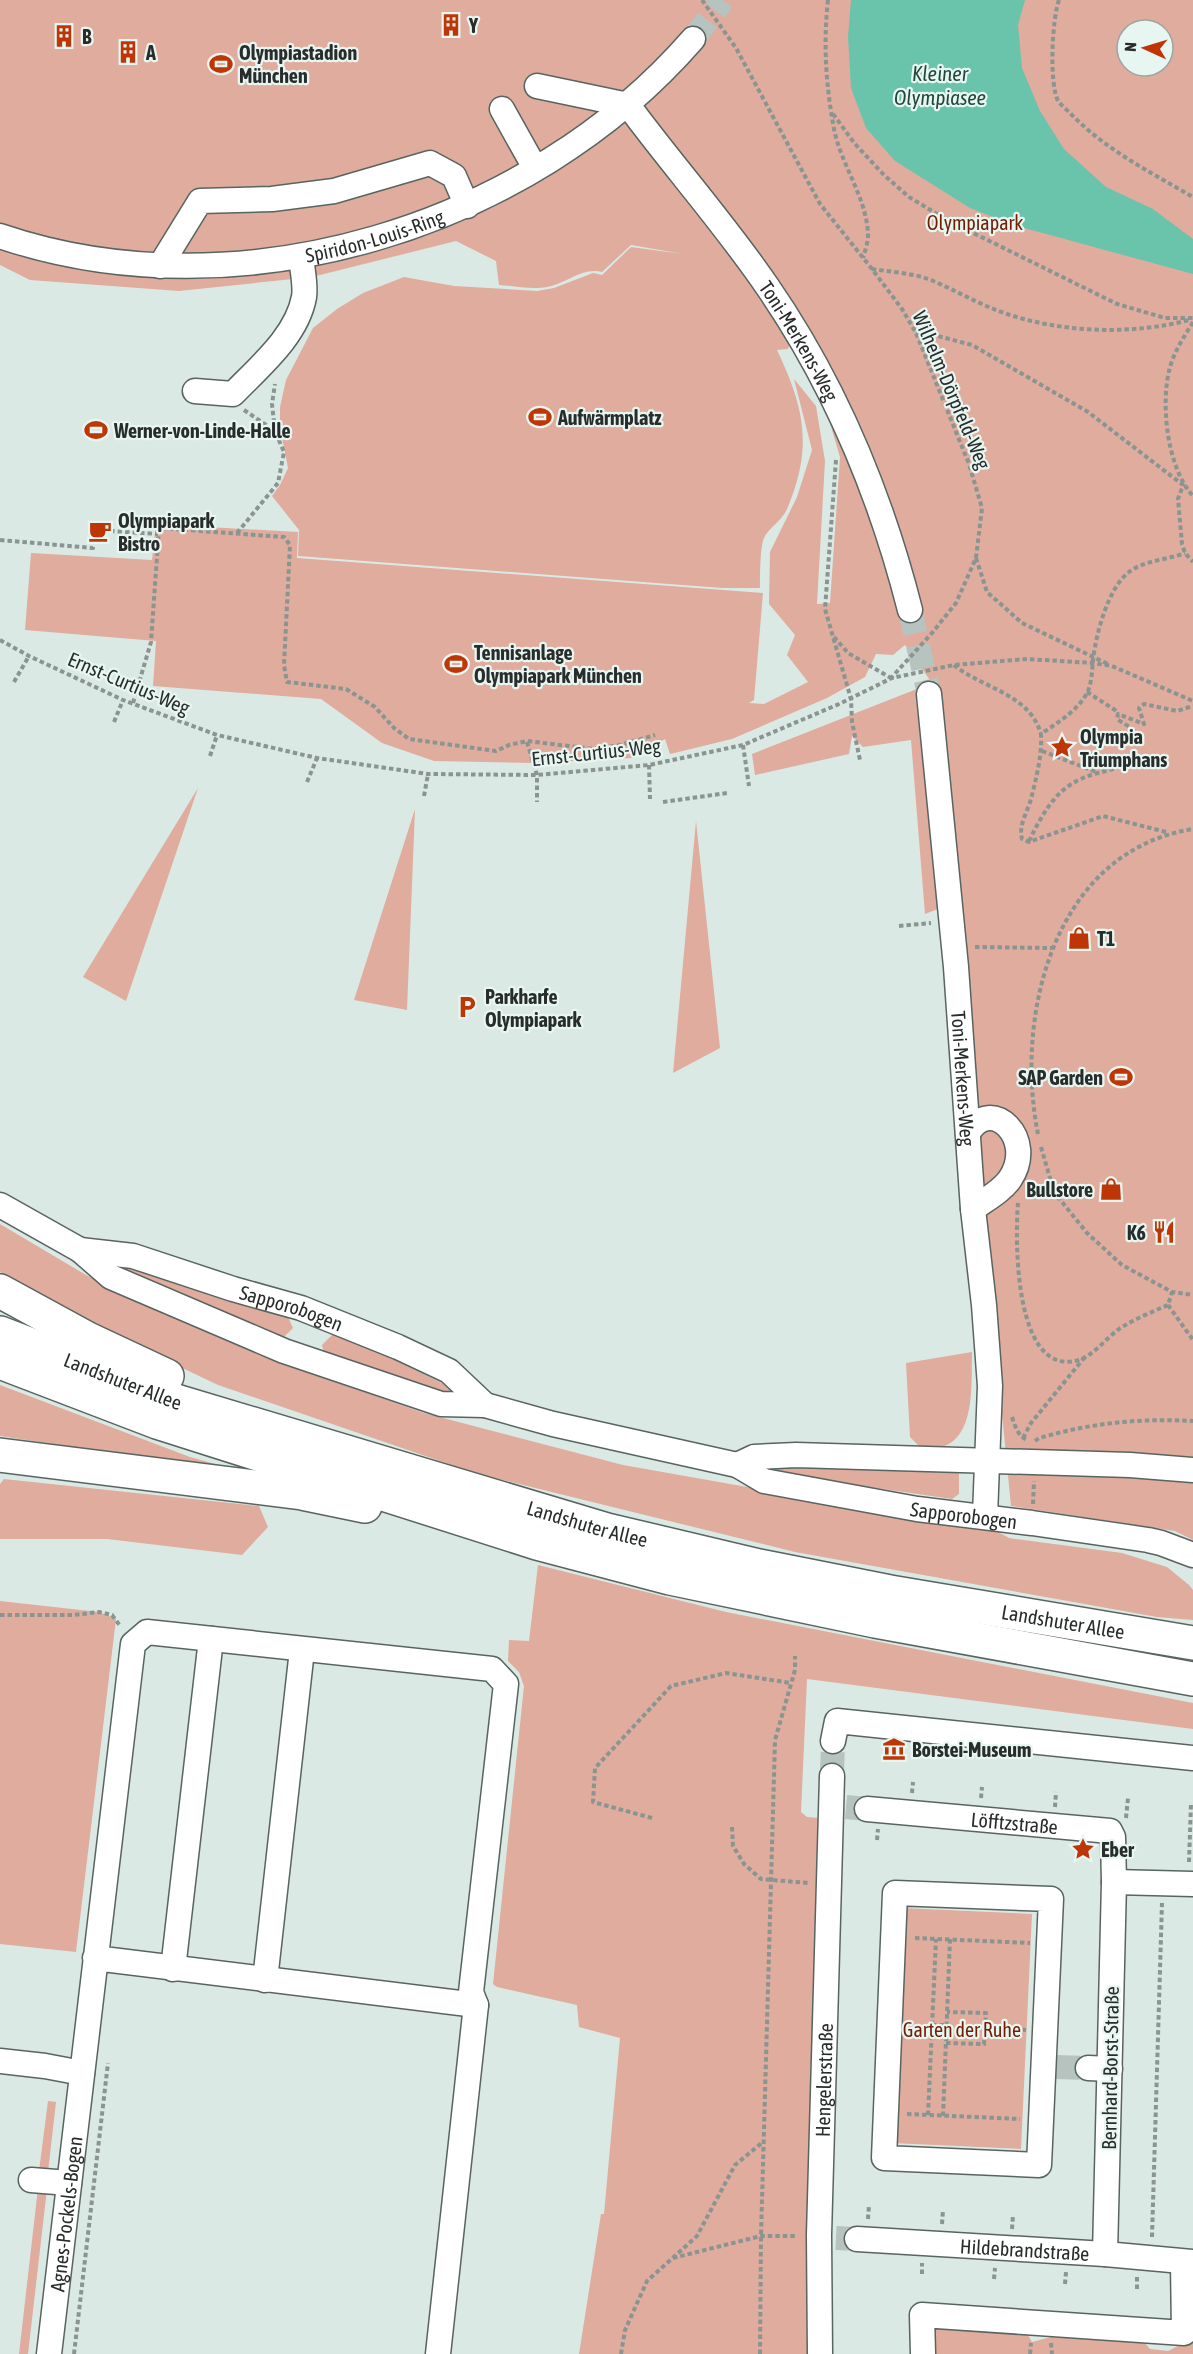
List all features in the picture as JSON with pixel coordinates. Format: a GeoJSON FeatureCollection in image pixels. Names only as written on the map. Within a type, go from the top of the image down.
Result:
{"type":"FeatureCollection","features":[{"type":"Feature","properties":{"kind":"highway"},"geometry":{"type":"LineString","coordinates":[[0,1291],[88,1339],[316,1445]]}},
{"type":"Feature","properties":{"kind":"highway","name":"Landshuter Allee"},"geometry":{"type":"LineString","coordinates":[[0,1333],[176,1401],[316,1445],[607,1530],[759,1566],[890,1592],[1192,1643]]}},
{"type":"Feature","properties":{"kind":"highway","name":"Landshuter Allee"},"geometry":{"type":"LineString","coordinates":[[0,1362],[157,1422],[537,1543]]}},
{"type":"Feature","properties":{"kind":"highway","name":"Landshuter Allee"},"geometry":{"type":"LineString","coordinates":[[8,1458],[303,1493],[537,1543],[670,1578],[761,1598],[1193,1679]]}},
{"type":"Feature","properties":{"kind":"street","name":"Spiridon-Louis-Ring"},"geometry":{"type":"LineString","coordinates":[[0,236],[76,256],[159,266],[196,266],[300,256],[350,246],[467,206],[535,168],[587,136],[628,105],[667,69],[693,39]]}},
{"type":"Feature","properties":{"kind":"street"},"geometry":{"type":"LineString","coordinates":[[537,86],[628,105]]}},
{"type":"Feature","properties":{"kind":"street","name":"Toni-Merkens-Weg"},"geometry":{"type":"LineString","coordinates":[[628,105],[767,286],[806,349],[840,414],[867,474],[887,528],[910,610]]}},
{"type":"Feature","properties":{"kind":"street"},"geometry":{"type":"LineString","coordinates":[[502,109],[535,168]]}},
{"type":"Feature","properties":{"kind":"street"},"geometry":{"type":"LineString","coordinates":[[159,266],[200,201],[272,199],[334,190],[430,163],[454,176],[467,206]]}},
{"type":"Feature","properties":{"kind":"street"},"geometry":{"type":"LineString","coordinates":[[195,391],[242,402],[300,314],[304,295],[300,256]]}},
{"type":"Feature","properties":{"kind":"street","name":"Toni-Merkens-Weg"},"geometry":{"type":"LineString","coordinates":[[929,694],[954,947],[973,1209],[990,1386],[985,1516]]}},
{"type":"Feature","properties":{"kind":"street"},"geometry":{"type":"LineString","coordinates":[[968,1133],[978,1123],[997,1120],[1009,1125],[1014,1131],[1018,1148],[1015,1169],[1010,1179],[973,1209]]}},
{"type":"Feature","properties":{"kind":"street","name":"Sapporobogen"},"geometry":{"type":"LineString","coordinates":[[0,1205],[80,1250],[111,1277],[284,1352],[441,1404],[485,1405],[562,1427],[737,1465],[764,1481],[917,1509],[985,1516],[1161,1543],[1193,1556]]}},
{"type":"Feature","properties":{"kind":"street","name":"Sapporobogen"},"geometry":{"type":"LineString","coordinates":[[80,1250],[133,1256],[301,1308],[398,1347],[449,1371],[485,1405]]}},
{"type":"Feature","properties":{"kind":"street"},"geometry":{"type":"LineString","coordinates":[[737,1465],[754,1456],[796,1455],[988,1461],[1034,1452],[1193,1470]]}},
{"type":"Feature","properties":{"kind":"street"},"geometry":{"type":"LineString","coordinates":[[133,1644],[147,1632],[492,1669],[506,1684],[471,1992],[476,2005],[438,2354]]}},
{"type":"Feature","properties":{"kind":"street"},"geometry":{"type":"LineString","coordinates":[[173,1969],[211,1639]]}},
{"type":"Feature","properties":{"kind":"street","name":"Agnes-Pockels-Bogen"},"geometry":{"type":"LineString","coordinates":[[49,2354],[133,1644]]}},
{"type":"Feature","properties":{"kind":"street"},"geometry":{"type":"LineString","coordinates":[[266,1980],[302,1650]]}},
{"type":"Feature","properties":{"kind":"street"},"geometry":{"type":"LineString","coordinates":[[833,1741],[837,1721],[1193,1758]]}},
{"type":"Feature","properties":{"kind":"street","name":"Hengelerstraße"},"geometry":{"type":"LineString","coordinates":[[820,2354],[837,2237],[829,1884],[848,1807],[832,1776]]}},
{"type":"Feature","properties":{"kind":"street","name":"Löfftzstraße"},"geometry":{"type":"LineString","coordinates":[[848,1807],[1104,1829],[1110,1831],[1113,1837],[1114,1882]]}},
{"type":"Feature","properties":{"kind":"street"},"geometry":{"type":"LineString","coordinates":[[1114,1882],[1191,1884]]}},
{"type":"Feature","properties":{"kind":"street","name":"Bernhard-Borst-Straße"},"geometry":{"type":"LineString","coordinates":[[1105,2254],[1099,2069],[1114,1882]]}},
{"type":"Feature","properties":{"kind":"street"},"geometry":{"type":"LineString","coordinates":[[895,1893],[1051,1899],[1049,1943],[1045,2031],[1050,2066],[1041,2120],[1040,2165],[884,2158],[895,1893]]}},
{"type":"Feature","properties":{"kind":"street"},"geometry":{"type":"LineString","coordinates":[[95,1958],[476,2005]]}},
{"type":"Feature","properties":{"kind":"street"},"geometry":{"type":"LineString","coordinates":[[0,2061],[82,2073]]}},
{"type":"Feature","properties":{"kind":"street"},"geometry":{"type":"LineString","coordinates":[[31,2180],[69,2183]]}},
{"type":"Feature","properties":{"kind":"street","name":"Hildebrandstraße"},"geometry":{"type":"LineString","coordinates":[[837,2237],[1105,2254],[1188,2262]]}},
{"type":"Feature","properties":{"kind":"street"},"geometry":{"type":"LineString","coordinates":[[923,2354],[922,2315],[1184,2333],[1188,2262]]}},
{"type":"Feature","properties":{"kind":"path","name":"Wilhelm-Dörpfeld-Weg"},"geometry":{"type":"LineString","coordinates":[[702,0],[736,48],[820,204],[902,309],[916,333],[969,464],[982,508],[976,558],[956,603],[933,633],[892,678]]}},
{"type":"Feature","properties":{"kind":"path"},"geometry":{"type":"LineString","coordinates":[[828,0],[825,45],[826,81],[834,129],[861,202],[868,236],[863,259]]}},
{"type":"Feature","properties":{"kind":"path"},"geometry":{"type":"LineString","coordinates":[[1059,0],[1055,10],[1052,63],[1058,100],[1091,134],[1128,159],[1193,197]]}},
{"type":"Feature","properties":{"kind":"path"},"geometry":{"type":"LineString","coordinates":[[833,114],[855,144],[884,175],[909,196],[947,220],[1117,304],[1165,318],[1193,320]]}},
{"type":"Feature","properties":{"kind":"path"},"geometry":{"type":"LineString","coordinates":[[872,269],[929,279],[994,310],[1052,325],[1105,330],[1164,327],[1193,320]]}},
{"type":"Feature","properties":{"kind":"path"},"geometry":{"type":"LineString","coordinates":[[1193,320],[1178,347],[1170,370],[1166,411],[1168,436],[1183,485],[1178,499],[1182,544],[1185,553],[1193,562]]}},
{"type":"Feature","properties":{"kind":"path"},"geometry":{"type":"LineString","coordinates":[[916,333],[934,334],[972,345],[1088,412],[1183,485],[1193,496]]}},
{"type":"Feature","properties":{"kind":"path"},"geometry":{"type":"LineString","coordinates":[[236,533],[278,483],[284,452],[275,430],[272,404],[278,376]]}},
{"type":"Feature","properties":{"kind":"path"},"geometry":{"type":"LineString","coordinates":[[242,402],[266,426],[275,430]]}},
{"type":"Feature","properties":{"kind":"path"},"geometry":{"type":"LineString","coordinates":[[840,414],[825,609],[851,699],[852,722],[860,760]]}},
{"type":"Feature","properties":{"kind":"path"},"geometry":{"type":"LineString","coordinates":[[133,703],[151,642],[159,528],[284,537],[290,545],[284,665],[287,682],[346,689],[375,707],[394,728],[409,739],[496,751],[527,741],[594,749],[620,745],[656,735]]}},
{"type":"Feature","properties":{"kind":"path"},"geometry":{"type":"LineString","coordinates":[[0,540],[93,548],[94,530],[158,534]]}},
{"type":"Feature","properties":{"kind":"path"},"geometry":{"type":"LineString","coordinates":[[1041,734],[1062,720],[1087,692],[1092,679],[1094,656],[1105,611],[1121,579],[1137,567],[1185,553]]}},
{"type":"Feature","properties":{"kind":"path"},"geometry":{"type":"LineString","coordinates":[[976,558],[987,592],[1022,623],[1112,666]]}},
{"type":"Feature","properties":{"kind":"path"},"geometry":{"type":"LineString","coordinates":[[833,636],[848,653],[892,678]]}},
{"type":"Feature","properties":{"kind":"path","name":"Ernst-Curtius-Weg"},"geometry":{"type":"LineString","coordinates":[[0,640],[123,700],[217,735],[317,758],[428,774],[537,775],[649,765],[743,745],[851,699],[892,678],[954,665],[1027,659],[1093,663],[1112,666],[1193,701]]}},
{"type":"Feature","properties":{"kind":"path"},"geometry":{"type":"LineString","coordinates":[[14,682],[29,656]]}},
{"type":"Feature","properties":{"kind":"path"},"geometry":{"type":"LineString","coordinates":[[954,665],[966,675],[999,688],[1022,705],[1037,722],[1041,734],[1042,751],[1032,797],[1020,831],[1022,839],[1029,842],[1103,816],[1167,833]]}},
{"type":"Feature","properties":{"kind":"path"},"geometry":{"type":"LineString","coordinates":[[1087,692],[1118,714],[1144,724],[1139,708],[1144,704],[1177,711],[1193,706]]}},
{"type":"Feature","properties":{"kind":"path"},"geometry":{"type":"LineString","coordinates":[[115,720],[123,700]]}},
{"type":"Feature","properties":{"kind":"path"},"geometry":{"type":"LineString","coordinates":[[1029,842],[1040,819],[1059,794],[1082,778],[1118,768],[1128,762],[1134,754],[1137,736],[1135,731],[1117,719],[1118,714]]}},
{"type":"Feature","properties":{"kind":"path"},"geometry":{"type":"LineString","coordinates":[[210,756],[217,735]]}},
{"type":"Feature","properties":{"kind":"path"},"geometry":{"type":"LineString","coordinates":[[527,741],[537,775],[537,802]]}},
{"type":"Feature","properties":{"kind":"path"},"geometry":{"type":"LineString","coordinates":[[743,745],[749,786]]}},
{"type":"Feature","properties":{"kind":"path"},"geometry":{"type":"LineString","coordinates":[[1042,751],[1099,773]]}},
{"type":"Feature","properties":{"kind":"path"},"geometry":{"type":"LineString","coordinates":[[308,782],[317,758]]}},
{"type":"Feature","properties":{"kind":"path"},"geometry":{"type":"LineString","coordinates":[[649,765],[650,799]]}},
{"type":"Feature","properties":{"kind":"path"},"geometry":{"type":"LineString","coordinates":[[424,796],[428,774]]}},
{"type":"Feature","properties":{"kind":"path"},"geometry":{"type":"LineString","coordinates":[[663,802],[727,793]]}},
{"type":"Feature","properties":{"kind":"path"},"geometry":{"type":"LineString","coordinates":[[1193,829],[1167,833],[1129,851],[1094,879],[1062,927],[1052,948],[1037,1000],[1032,1051],[1033,1106],[1054,1192],[1087,1233],[1122,1265],[1172,1292],[1193,1295]]}},
{"type":"Feature","properties":{"kind":"path"},"geometry":{"type":"LineString","coordinates":[[899,926],[951,922]]}},
{"type":"Feature","properties":{"kind":"path"},"geometry":{"type":"LineString","coordinates":[[954,947],[1052,948]]}},
{"type":"Feature","properties":{"kind":"path"},"geometry":{"type":"LineString","coordinates":[[1018,1196],[1018,1259],[1025,1310],[1033,1340],[1045,1354],[1054,1359],[1074,1362],[1084,1358]]}},
{"type":"Feature","properties":{"kind":"path"},"geometry":{"type":"LineString","coordinates":[[1023,1438],[1031,1423],[1084,1358],[1119,1329],[1168,1305],[1172,1292]]}},
{"type":"Feature","properties":{"kind":"path"},"geometry":{"type":"LineString","coordinates":[[1168,1305],[1193,1340]]}},
{"type":"Feature","properties":{"kind":"path"},"geometry":{"type":"LineString","coordinates":[[1032,1523],[1034,1452],[1039,1437],[1118,1421],[1148,1419],[1193,1421]]}},
{"type":"Feature","properties":{"kind":"path"},"geometry":{"type":"LineString","coordinates":[[0,1615],[106,1613],[112,1615],[133,1644]]}},
{"type":"Feature","properties":{"kind":"path"},"geometry":{"type":"LineString","coordinates":[[760,2354],[760,2236],[775,1740],[795,1670],[795,1656]]}},
{"type":"Feature","properties":{"kind":"path"},"geometry":{"type":"LineString","coordinates":[[651,1818],[593,1802],[595,1768],[671,1686],[726,1673],[791,1683]]}},
{"type":"Feature","properties":{"kind":"path"},"geometry":{"type":"LineString","coordinates":[[1191,1803],[1188,1840],[1191,1884]]}},
{"type":"Feature","properties":{"kind":"path"},"geometry":{"type":"LineString","coordinates":[[732,1827],[733,1846],[744,1864],[761,1880],[829,1884]]}},
{"type":"Feature","properties":{"kind":"path"},"geometry":{"type":"LineString","coordinates":[[1151,2259],[1162,1884]]}},
{"type":"Feature","properties":{"kind":"path"},"geometry":{"type":"LineString","coordinates":[[893,1937],[1049,1943]]}},
{"type":"Feature","properties":{"kind":"path"},"geometry":{"type":"LineString","coordinates":[[928,2115],[936,1939]]}},
{"type":"Feature","properties":{"kind":"path"},"geometry":{"type":"LineString","coordinates":[[943,2116],[950,1939]]}},
{"type":"Feature","properties":{"kind":"path"},"geometry":{"type":"LineString","coordinates":[[946,2043],[984,2044],[986,2013],[947,2012]]}},
{"type":"Feature","properties":{"kind":"path"},"geometry":{"type":"LineString","coordinates":[[932,2025],[947,2025]]}},
{"type":"Feature","properties":{"kind":"path"},"geometry":{"type":"LineString","coordinates":[[985,2028],[1045,2031]]}},
{"type":"Feature","properties":{"kind":"path"},"geometry":{"type":"LineString","coordinates":[[885,2113],[1041,2120]]}},
{"type":"Feature","properties":{"kind":"path"},"geometry":{"type":"LineString","coordinates":[[621,2354],[625,2330],[647,2281],[697,2236],[735,2165],[764,2141]]}},
{"type":"Feature","properties":{"kind":"path"},"geometry":{"type":"LineString","coordinates":[[672,2258],[760,2236],[837,2237]]}},
{"type":"Feature","properties":{"kind":"green space","name":"Olympiapark"},"geometry":{"type":"Polygon","coordinates":[[[0,0],[1193,0],[1193,1540],[1175,1531],[1011,1506],[985,1240],[938,691],[916,698],[938,909],[925,914],[911,740],[863,747],[852,736],[849,754],[755,775],[752,754],[932,683],[905,645],[893,655],[876,654],[865,677],[827,698],[732,739],[670,754],[665,739],[632,758],[530,763],[434,761],[382,743],[321,699],[153,686],[156,641],[25,630],[31,553],[152,560],[156,524],[298,532],[297,558],[763,593],[754,700],[749,703],[764,704],[808,682],[787,655],[795,635],[769,604],[770,552],[797,497],[812,450],[794,379],[816,406],[825,461],[817,604],[830,603],[840,457],[826,410],[791,340],[788,349],[777,350],[794,391],[799,410],[803,447],[795,487],[787,509],[764,538],[760,588],[722,588],[298,556],[299,530],[272,496],[288,468],[280,427],[280,407],[286,380],[313,328],[337,309],[363,293],[404,277],[454,286],[537,291],[554,288],[593,273],[602,275],[631,247],[683,254],[631,245],[602,272],[588,272],[554,285],[535,288],[499,285],[496,261],[456,241],[312,277],[179,291],[30,280],[0,265],[0,0]]]}},
{"type":"Feature","properties":{"kind":"green space"},"geometry":{"type":"Polygon","coordinates":[[[198,788],[126,1001],[83,977],[198,788]]]}},
{"type":"Feature","properties":{"kind":"green space"},"geometry":{"type":"Polygon","coordinates":[[[415,809],[407,1010],[354,1000],[415,809]]]}},
{"type":"Feature","properties":{"kind":"green space"},"geometry":{"type":"Polygon","coordinates":[[[696,821],[720,1048],[673,1073],[696,821]]]}},
{"type":"Feature","properties":{"kind":"green space"},"geometry":{"type":"Polygon","coordinates":[[[0,1224],[86,1275],[288,1365],[424,1413],[623,1465],[915,1517],[989,1527],[1009,1538],[1122,1553],[1167,1567],[1189,1585],[1193,1590],[1193,1620],[1157,1617],[795,1552],[475,1473],[218,1385],[61,1310],[0,1272],[0,1224]]]}},
{"type":"Feature","properties":{"kind":"green space"},"geometry":{"type":"Polygon","coordinates":[[[127,1264],[286,1313],[293,1328],[282,1339],[125,1274],[127,1264]]]}},
{"type":"Feature","properties":{"kind":"green space"},"geometry":{"type":"Polygon","coordinates":[[[342,1334],[462,1393],[462,1400],[325,1357],[322,1345],[332,1335],[342,1334]]]}},
{"type":"Feature","properties":{"kind":"green space"},"geometry":{"type":"Polygon","coordinates":[[[972,1352],[970,1403],[963,1428],[947,1445],[919,1446],[910,1437],[906,1363],[972,1352]]]}},
{"type":"Feature","properties":{"kind":"green space"},"geometry":{"type":"Polygon","coordinates":[[[0,1385],[190,1457],[233,1469],[248,1468],[279,1478],[0,1436],[0,1385]]]}},
{"type":"Feature","properties":{"kind":"green space"},"geometry":{"type":"Polygon","coordinates":[[[753,1467],[954,1468],[959,1474],[959,1494],[952,1499],[773,1473],[753,1467]]]}},
{"type":"Feature","properties":{"kind":"green space"},"geometry":{"type":"Polygon","coordinates":[[[4,1479],[259,1506],[268,1527],[242,1555],[107,1539],[0,1539],[0,1484],[4,1479]]]}},
{"type":"Feature","properties":{"kind":"green space"},"geometry":{"type":"Polygon","coordinates":[[[538,1565],[726,1612],[1193,1703],[1193,1729],[807,1679],[801,1812],[807,1817],[819,1818],[808,2354],[579,2354],[601,2214],[604,2214],[620,2038],[579,2027],[577,2005],[497,1987],[493,1984],[524,1686],[519,1672],[508,1661],[509,1640],[529,1641],[538,1565]]]}},
{"type":"Feature","properties":{"kind":"green space"},"geometry":{"type":"Polygon","coordinates":[[[0,1601],[99,1612],[116,1619],[76,1952],[0,1944],[0,1601]]]}},
{"type":"Feature","properties":{"kind":"green space","name":"Garten der Ruhe"},"geometry":{"type":"Polygon","coordinates":[[[902,1908],[1032,1914],[1021,2149],[892,2143],[902,1908]]]}},
{"type":"Feature","properties":{"kind":"green space"},"geometry":{"type":"Polygon","coordinates":[[[48,2101],[56,2102],[48,2172],[39,2171],[48,2101]]]}},
{"type":"Feature","properties":{"kind":"green space"},"geometry":{"type":"Polygon","coordinates":[[[38,2188],[47,2189],[28,2354],[19,2354],[38,2188]]]}},
{"type":"Feature","properties":{"kind":"green space"},"geometry":{"type":"Polygon","coordinates":[[[922,2315],[1023,2326],[1032,2342],[1051,2337],[1134,2330],[1150,2349],[1168,2351],[1193,2338],[1193,2354],[923,2354],[922,2315]]]}},
{"type":"Feature","properties":{"kind":"water","name":"Kleiner Olympiasee"},"geometry":{"type":"Polygon","coordinates":[[[851,0],[1025,0],[1018,25],[1022,68],[1040,111],[1064,149],[1106,187],[1153,209],[1193,239],[1193,274],[1013,225],[970,208],[895,161],[866,128],[851,88],[848,37],[851,0]]]}},
{"type":"Feature","properties":{"kind":"tunnel"},"geometry":{"type":"LineString","coordinates":[[693,39],[723,0]]}},
{"type":"Feature","properties":{"kind":"tunnel"},"geometry":{"type":"LineString","coordinates":[[910,610],[929,694]]}},
{"type":"Feature","properties":{"kind":"tunnel"},"geometry":{"type":"LineString","coordinates":[[832,1776],[833,1741]]}},
{"type":"Feature","properties":{"kind":"tunnel"},"geometry":{"type":"LineString","coordinates":[[846,1807],[867,1809]]}},
{"type":"Feature","properties":{"kind":"tunnel"},"geometry":{"type":"LineString","coordinates":[[1056,2067],[1088,2068]]}},
{"type":"Feature","properties":{"kind":"tunnel"},"geometry":{"type":"LineString","coordinates":[[836,2238],[857,2239]]}},
{"type":"Feature","properties":{"kind":"place","name":"Y"},"geometry":{"type":"Point","coordinates":[451,25]}},
{"type":"Feature","properties":{"kind":"place","name":"B"},"geometry":{"type":"Point","coordinates":[64,36]}},
{"type":"Feature","properties":{"kind":"place","name":"A"},"geometry":{"type":"Point","coordinates":[128,52]}},
{"type":"Feature","properties":{"kind":"place","name":"Olympiastadion München"},"geometry":{"type":"Point","coordinates":[221,64]}},
{"type":"Feature","properties":{"kind":"place","name":"Aufwärmplatz"},"geometry":{"type":"Point","coordinates":[540,417]}},
{"type":"Feature","properties":{"kind":"place","name":"Werner-von-Linde-Halle"},"geometry":{"type":"Point","coordinates":[96,430]}},
{"type":"Feature","properties":{"kind":"place","name":"Olympiapark Bistro"},"geometry":{"type":"Point","coordinates":[100,531]}},
{"type":"Feature","properties":{"kind":"place","name":"Tennisanlage Olympiapark München"},"geometry":{"type":"Point","coordinates":[456,664]}},
{"type":"Feature","properties":{"kind":"place","name":"Olympia Triumphans"},"geometry":{"type":"Point","coordinates":[1062,747]}},
{"type":"Feature","properties":{"kind":"place","name":"T1"},"geometry":{"type":"Point","coordinates":[1079,938]}},
{"type":"Feature","properties":{"kind":"place","name":"Parkharfe Olympiapark"},"geometry":{"type":"Point","coordinates":[467,1007]}},
{"type":"Feature","properties":{"kind":"place","name":"SAP Garden"},"geometry":{"type":"Point","coordinates":[1121,1077]}},
{"type":"Feature","properties":{"kind":"place","name":"Bullstore"},"geometry":{"type":"Point","coordinates":[1111,1189]}},
{"type":"Feature","properties":{"kind":"place","name":"K6"},"geometry":{"type":"Point","coordinates":[1164,1232]}},
{"type":"Feature","properties":{"kind":"place","name":"Borstei-Museum"},"geometry":{"type":"Point","coordinates":[894,1749]}},
{"type":"Feature","properties":{"kind":"place","name":"Eber"},"geometry":{"type":"Point","coordinates":[1083,1849]}}]}
